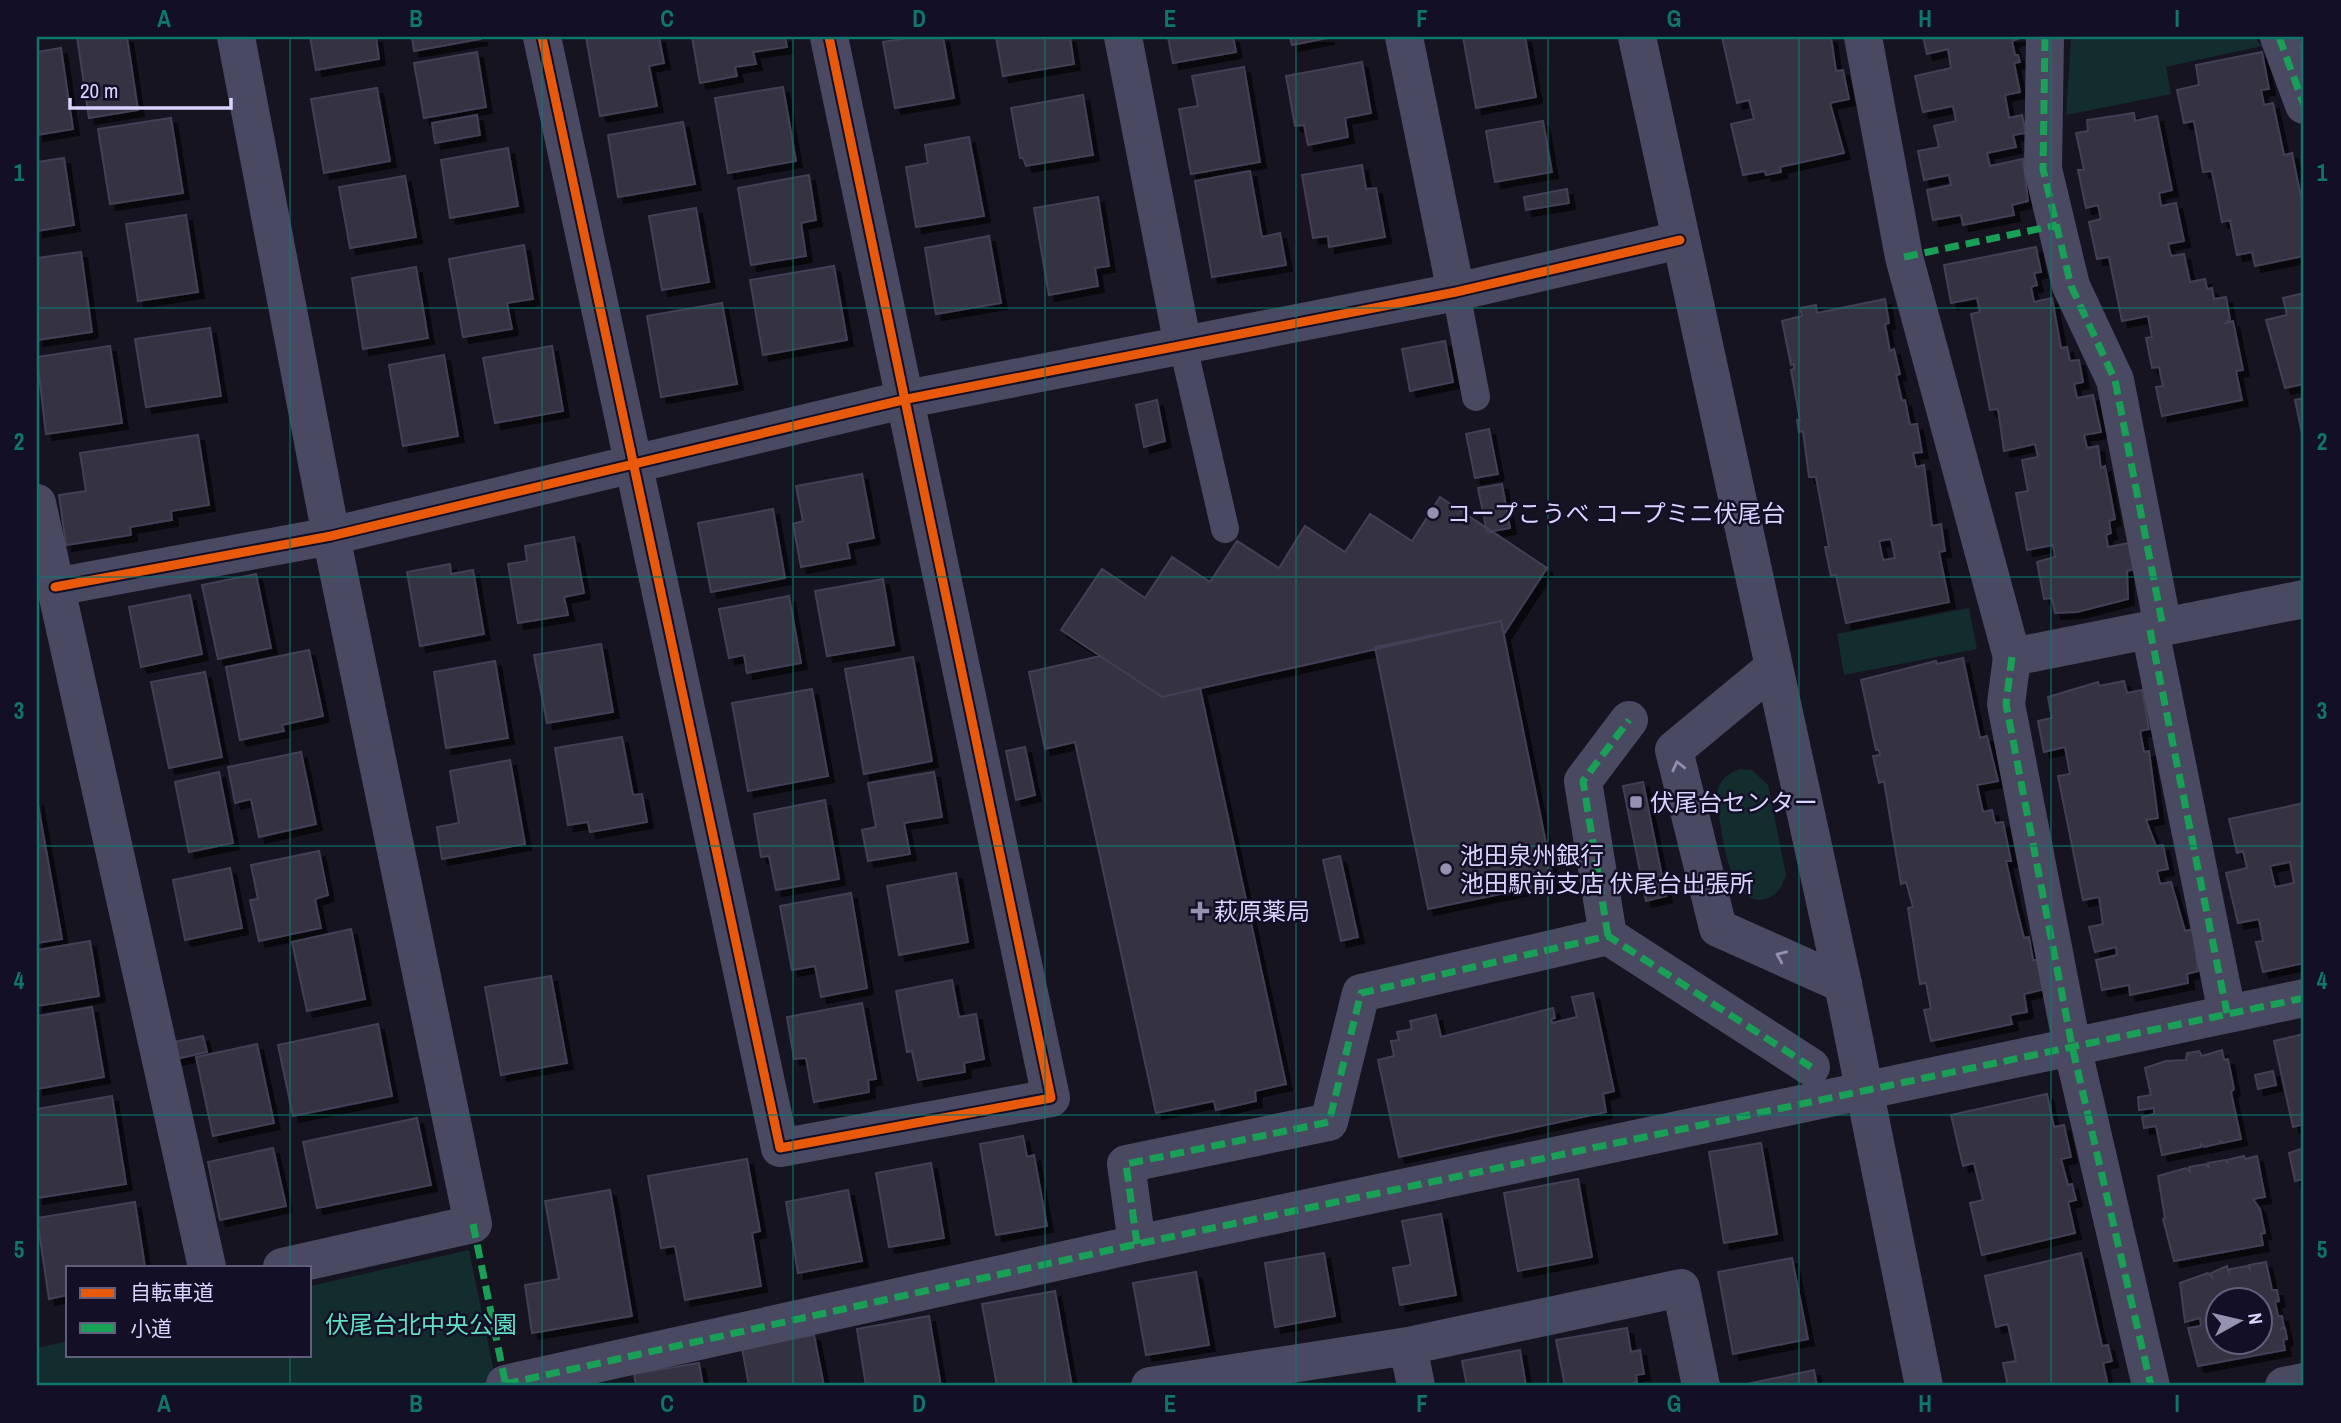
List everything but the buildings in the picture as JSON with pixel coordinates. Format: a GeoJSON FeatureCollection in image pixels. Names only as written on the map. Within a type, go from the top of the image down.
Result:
{"type":"FeatureCollection","features":[{"type":"Feature","properties":{"kind":"street"},"geometry":{"type":"LineString","coordinates":[[236,37],[331,536],[473,1224],[286,1266]]}},
{"type":"Feature","properties":{"kind":"street"},"geometry":{"type":"LineString","coordinates":[[542,37],[780,1147],[1051,1097],[829,37]]}},
{"type":"Feature","properties":{"kind":"street"},"geometry":{"type":"LineString","coordinates":[[1123,37],[1182,346]]}},
{"type":"Feature","properties":{"kind":"street"},"geometry":{"type":"LineString","coordinates":[[1404,37],[1456,292]]}},
{"type":"Feature","properties":{"kind":"street"},"geometry":{"type":"LineString","coordinates":[[1637,37],[1843,984],[1924,1386]]}},
{"type":"Feature","properties":{"kind":"street"},"geometry":{"type":"LineString","coordinates":[[1863,37],[1904,257],[2012,657],[2006,704],[2072,1046],[2151,1386]]}},
{"type":"Feature","properties":{"kind":"street"},"geometry":{"type":"LineString","coordinates":[[2045,37],[2043,169],[2071,286],[2115,380],[2227,1013]]}},
{"type":"Feature","properties":{"kind":"street"},"geometry":{"type":"LineString","coordinates":[[2279,37],[2304,105]]}},
{"type":"Feature","properties":{"kind":"street"},"geometry":{"type":"LineString","coordinates":[[55,587],[331,536],[906,399],[1456,292],[1680,240]]}},
{"type":"Feature","properties":{"kind":"street"},"geometry":{"type":"LineString","coordinates":[[37,503],[207,1266]]}},
{"type":"Feature","properties":{"kind":"street"},"geometry":{"type":"LineString","coordinates":[[2012,657],[2304,599]]}},
{"type":"Feature","properties":{"kind":"street"},"geometry":{"type":"LineString","coordinates":[[1773,668],[1674,750],[1718,928],[1843,984]]}},
{"type":"Feature","properties":{"kind":"street"},"geometry":{"type":"LineString","coordinates":[[1629,720],[1583,781],[1608,936],[1812,1083]]}},
{"type":"Feature","properties":{"kind":"street"},"geometry":{"type":"LineString","coordinates":[[1137,1244],[1126,1164],[1329,1122],[1361,993],[1608,936]]}},
{"type":"Feature","properties":{"kind":"street"},"geometry":{"type":"LineString","coordinates":[[505,1384],[1137,1244],[1812,1083],[1903,1081],[2304,998]]}},
{"type":"Feature","properties":{"kind":"street"},"geometry":{"type":"LineString","coordinates":[[1150,1386],[1408,1346],[1681,1288],[1701,1386]]}},
{"type":"Feature","properties":{"kind":"street"},"geometry":{"type":"LineString","coordinates":[[1408,1346],[1416,1386]]}},
{"type":"Feature","properties":{"kind":"street"},"geometry":{"type":"LineString","coordinates":[[2284,1386],[2304,1382]]}},
{"type":"Feature","properties":{"kind":"lane"},"geometry":{"type":"LineString","coordinates":[[1456,292],[1476,397]]}},
{"type":"Feature","properties":{"kind":"lane"},"geometry":{"type":"LineString","coordinates":[[1182,346],[1224,529]]}},
{"type":"Feature","properties":{"kind":"green space"},"geometry":{"type":"Polygon","coordinates":[[[2089,37],[2254,37],[2262,46],[2166,67],[2171,94],[2066,115],[2071,40],[2089,37]]]}},
{"type":"Feature","properties":{"kind":"green space"},"geometry":{"type":"Polygon","coordinates":[[[1969,608],[1977,649],[1844,675],[1837,634],[1969,608]]]}},
{"type":"Feature","properties":{"kind":"green space"},"geometry":{"type":"Polygon","coordinates":[[[1740,769],[1752,770],[1768,785],[1786,875],[1779,890],[1766,899],[1753,899],[1742,891],[1734,878],[1723,842],[1716,795],[1724,778],[1740,769]]]}},
{"type":"Feature","properties":{"kind":"green space","name":"伏尾台北中央公園"},"geometry":{"type":"Polygon","coordinates":[[[469,1250],[497,1386],[37,1386],[37,1348],[66,1341],[66,1356],[312,1356],[312,1286],[469,1250]]]}},
{"type":"Feature","properties":{"kind":"marked path"},"geometry":{"type":"LineString","coordinates":[[2045,37],[2043,169],[2071,286],[2115,380],[2163,627]]}},
{"type":"Feature","properties":{"kind":"marked path"},"geometry":{"type":"LineString","coordinates":[[2279,37],[2304,105]]}},
{"type":"Feature","properties":{"kind":"marked path"},"geometry":{"type":"LineString","coordinates":[[1904,257],[2057,225]]}},
{"type":"Feature","properties":{"kind":"marked path"},"geometry":{"type":"LineString","coordinates":[[2150,630],[2227,1013]]}},
{"type":"Feature","properties":{"kind":"marked path"},"geometry":{"type":"LineString","coordinates":[[2012,657],[2006,704],[2072,1046],[2151,1386]]}},
{"type":"Feature","properties":{"kind":"marked path"},"geometry":{"type":"LineString","coordinates":[[1608,936],[1583,781],[1629,720]]}},
{"type":"Feature","properties":{"kind":"marked path"},"geometry":{"type":"LineString","coordinates":[[1137,1244],[1126,1164],[1329,1122],[1361,993],[1608,936],[1811,1067]]}},
{"type":"Feature","properties":{"kind":"marked path"},"geometry":{"type":"LineString","coordinates":[[505,1384],[1137,1244],[2304,998]]}},
{"type":"Feature","properties":{"kind":"marked path"},"geometry":{"type":"LineString","coordinates":[[473,1224],[506,1386]]}},
{"type":"Feature","properties":{"kind":"cycle path"},"geometry":{"type":"LineString","coordinates":[[542,37],[780,1148],[1051,1098],[829,37]]}},
{"type":"Feature","properties":{"kind":"cycle path"},"geometry":{"type":"LineString","coordinates":[[55,587],[331,536],[907,399],[1456,292],[1680,240]]}},
{"type":"Feature","properties":{"kind":"place","name":"コープこうべ コープミニ伏尾台"},"geometry":{"type":"Point","coordinates":[1433,513]}},
{"type":"Feature","properties":{"kind":"place","name":"伏尾台センター"},"geometry":{"type":"Point","coordinates":[1636,802]}},
{"type":"Feature","properties":{"kind":"place","name":"池田泉州銀行 池田駅前支店 伏尾台出張所"},"geometry":{"type":"Point","coordinates":[1446,869]}},
{"type":"Feature","properties":{"kind":"place","name":"萩原薬局"},"geometry":{"type":"Point","coordinates":[1200,911]}}]}
